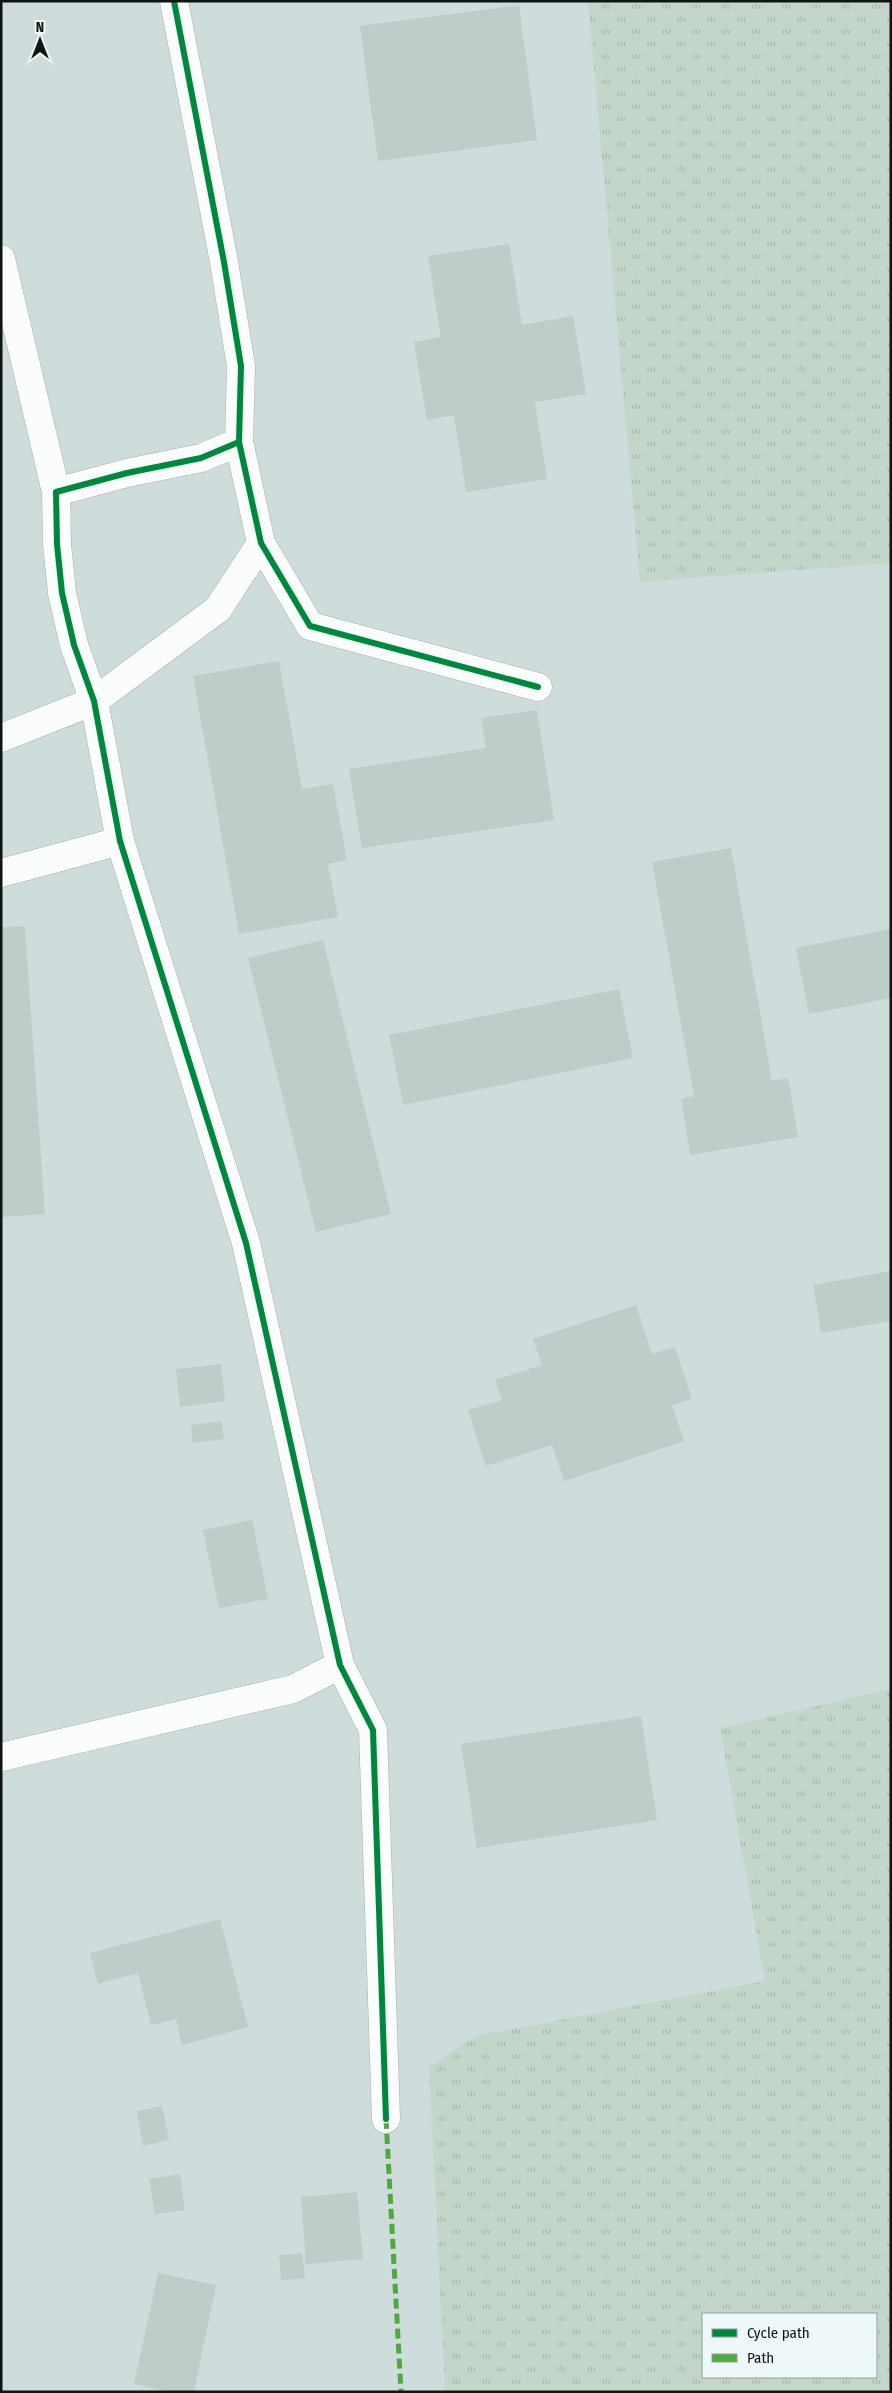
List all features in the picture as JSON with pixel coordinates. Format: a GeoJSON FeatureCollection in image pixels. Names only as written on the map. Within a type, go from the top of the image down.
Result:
{"type":"FeatureCollection","features":[{"type":"Feature","properties":{"kind":"street"},"geometry":{"type":"LineString","coordinates":[[174,1],[224,262],[241,366],[239,442],[261,543],[310,626],[538,687]]}},
{"type":"Feature","properties":{"kind":"street"},"geometry":{"type":"LineString","coordinates":[[1,259],[56,492],[57,544],[62,593],[74,645],[94,701],[120,841],[246,1243],[340,1665],[373,1730],[386,2119]]}},
{"type":"Feature","properties":{"kind":"street"},"geometry":{"type":"LineString","coordinates":[[56,492],[127,473],[201,458],[239,442]]}},
{"type":"Feature","properties":{"kind":"street"},"geometry":{"type":"LineString","coordinates":[[1,738],[94,701],[218,609],[261,543]]}},
{"type":"Feature","properties":{"kind":"street"},"geometry":{"type":"LineString","coordinates":[[1,873],[120,841]]}},
{"type":"Feature","properties":{"kind":"street"},"geometry":{"type":"LineString","coordinates":[[1,1757],[293,1689],[340,1665]]}},
{"type":"Feature","properties":{"kind":"shaded area"},"geometry":{"type":"Polygon","coordinates":[[[1,1],[891,1],[891,2392],[1,2392],[1,1]]]}},
{"type":"Feature","properties":{"kind":"green space"},"geometry":{"type":"Polygon","coordinates":[[[588,1],[891,1],[891,563],[640,582],[588,1]]]}},
{"type":"Feature","properties":{"kind":"green space"},"geometry":{"type":"Polygon","coordinates":[[[891,1689],[891,2392],[445,2392],[429,2067],[475,2036],[765,1981],[720,1728],[891,1689]]]}},
{"type":"Feature","properties":{"kind":"building"},"geometry":{"type":"Polygon","coordinates":[[[519,5],[537,140],[378,161],[360,26],[519,5]]]}},
{"type":"Feature","properties":{"kind":"building"},"geometry":{"type":"Polygon","coordinates":[[[509,244],[522,325],[573,316],[586,394],[535,402],[547,479],[466,492],[454,415],[427,420],[414,342],[441,337],[428,256],[509,244]]]}},
{"type":"Feature","properties":{"kind":"building"},"geometry":{"type":"Polygon","coordinates":[[[279,661],[302,789],[333,784],[347,860],[328,864],[338,917],[239,934],[193,676],[279,661]]]}},
{"type":"Feature","properties":{"kind":"building"},"geometry":{"type":"Polygon","coordinates":[[[537,710],[554,820],[362,848],[349,769],[486,748],[481,718],[537,710]]]}},
{"type":"Feature","properties":{"kind":"building"},"geometry":{"type":"Polygon","coordinates":[[[731,848],[772,1081],[788,1078],[798,1137],[690,1155],[681,1099],[694,1096],[652,862],[731,848]]]}},
{"type":"Feature","properties":{"kind":"building"},"geometry":{"type":"Polygon","coordinates":[[[25,926],[45,1214],[1,1217],[1,927],[25,926]]]}},
{"type":"Feature","properties":{"kind":"building"},"geometry":{"type":"Polygon","coordinates":[[[891,929],[891,998],[809,1014],[796,948],[891,929]]]}},
{"type":"Feature","properties":{"kind":"building"},"geometry":{"type":"Polygon","coordinates":[[[323,940],[391,1214],[316,1232],[248,958],[323,940]]]}},
{"type":"Feature","properties":{"kind":"building"},"geometry":{"type":"Polygon","coordinates":[[[619,989],[633,1058],[403,1105],[389,1035],[619,989]]]}},
{"type":"Feature","properties":{"kind":"building"},"geometry":{"type":"Polygon","coordinates":[[[891,1271],[891,1321],[821,1333],[813,1285],[891,1271]]]}},
{"type":"Feature","properties":{"kind":"building"},"geometry":{"type":"Polygon","coordinates":[[[636,1305],[652,1354],[675,1347],[692,1399],[672,1405],[684,1441],[564,1481],[552,1445],[486,1466],[468,1410],[502,1400],[495,1380],[542,1365],[533,1339],[636,1305]]]}},
{"type":"Feature","properties":{"kind":"building"},"geometry":{"type":"Polygon","coordinates":[[[221,1364],[225,1401],[180,1407],[176,1369],[221,1364]]]}},
{"type":"Feature","properties":{"kind":"building"},"geometry":{"type":"Polygon","coordinates":[[[221,1421],[224,1439],[193,1443],[191,1425],[221,1421]]]}},
{"type":"Feature","properties":{"kind":"building"},"geometry":{"type":"Polygon","coordinates":[[[252,1520],[268,1599],[219,1608],[203,1530],[252,1520]]]}},
{"type":"Feature","properties":{"kind":"building"},"geometry":{"type":"Polygon","coordinates":[[[641,1716],[657,1820],[477,1848],[461,1744],[641,1716]]]}},
{"type":"Feature","properties":{"kind":"building"},"geometry":{"type":"Polygon","coordinates":[[[220,1919],[248,2027],[182,2045],[176,2019],[151,2025],[138,1973],[98,1984],[90,1953],[220,1919]]]}},
{"type":"Feature","properties":{"kind":"building"},"geometry":{"type":"Polygon","coordinates":[[[162,2106],[169,2140],[143,2146],[137,2111],[162,2106]]]}},
{"type":"Feature","properties":{"kind":"building"},"geometry":{"type":"Polygon","coordinates":[[[180,2174],[185,2210],[155,2214],[149,2179],[180,2174]]]}},
{"type":"Feature","properties":{"kind":"building"},"geometry":{"type":"Polygon","coordinates":[[[357,2192],[363,2259],[306,2264],[301,2197],[357,2192]]]}},
{"type":"Feature","properties":{"kind":"building"},"geometry":{"type":"Polygon","coordinates":[[[302,2253],[305,2278],[281,2280],[279,2255],[302,2253]]]}},
{"type":"Feature","properties":{"kind":"building"},"geometry":{"type":"Polygon","coordinates":[[[158,2273],[216,2285],[194,2392],[170,2392],[134,2384],[158,2273]]]}},
{"type":"Feature","properties":{"kind":"marked path"},"geometry":{"type":"LineString","coordinates":[[386,2119],[401,2392]]}},
{"type":"Feature","properties":{"kind":"cycle path"},"geometry":{"type":"LineString","coordinates":[[174,1],[224,262],[241,366],[239,442],[201,458],[127,473],[56,492],[57,544],[62,593],[74,645],[94,701],[120,841],[246,1243],[340,1665],[373,1730],[386,2119]]}},
{"type":"Feature","properties":{"kind":"cycle path"},"geometry":{"type":"LineString","coordinates":[[239,442],[261,543],[310,626],[538,687]]}}]}
